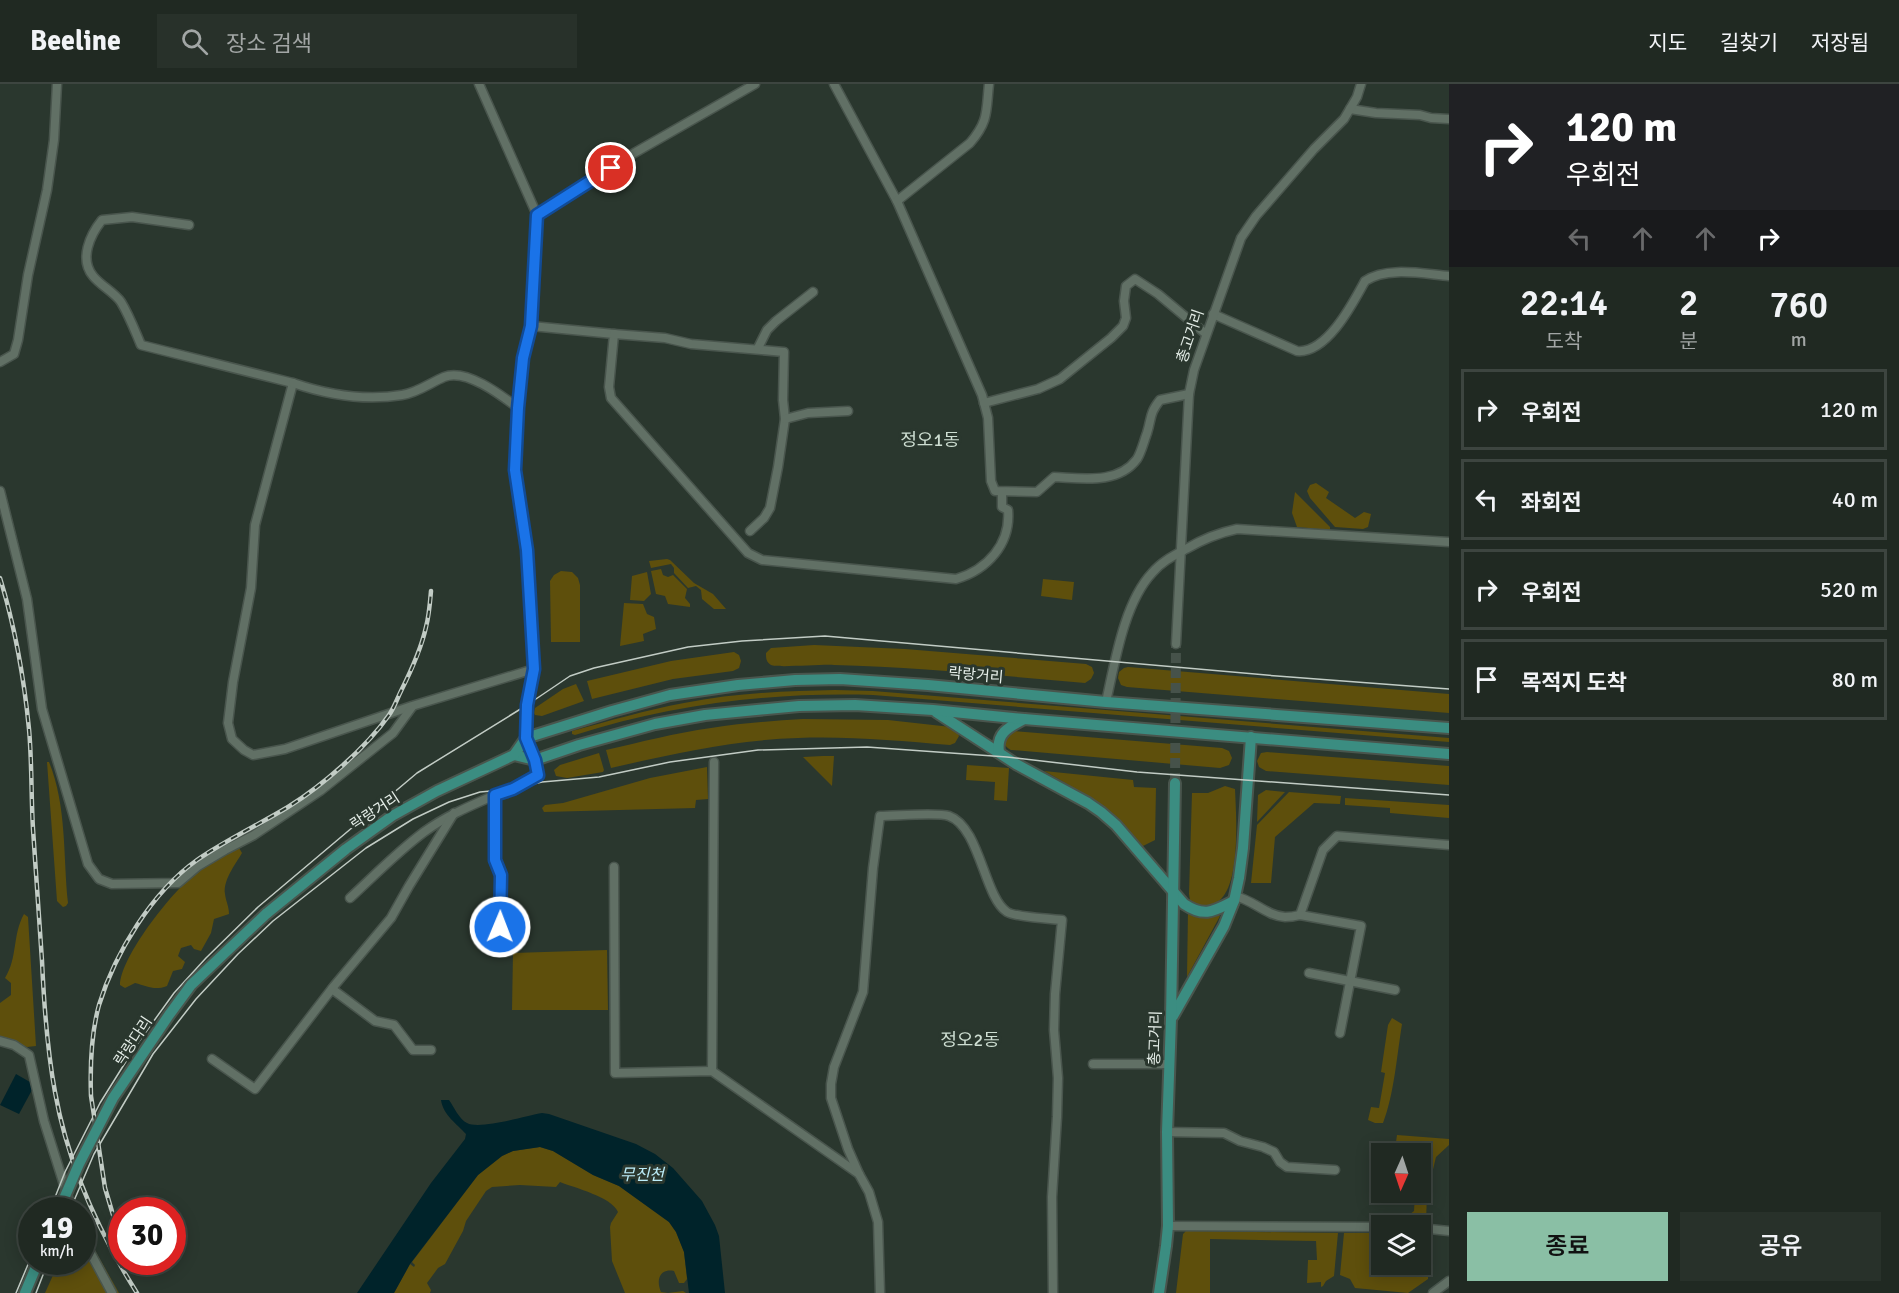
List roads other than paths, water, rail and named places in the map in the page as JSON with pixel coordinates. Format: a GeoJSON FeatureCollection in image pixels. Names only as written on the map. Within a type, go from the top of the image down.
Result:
{"type":"FeatureCollection","features":[{"type":"Feature","properties":{"kind":"main road","name":"락랑거리"},"geometry":{"type":"LineString","coordinates":[[266,914],[329,862],[392,816],[437,791],[514,755],[526,738],[669,695],[738,685],[840,679],[1449,728]]}},
{"type":"Feature","properties":{"kind":"main road"},"geometry":{"type":"LineString","coordinates":[[514,755],[535,760],[655,724],[705,716],[810,706],[855,705],[1449,754]]}},
{"type":"Feature","properties":{"kind":"main road"},"geometry":{"type":"LineString","coordinates":[[933,710],[1016,764],[1101,812],[1116,825],[1184,904],[1199,912],[1210,912],[1235,898]]}},
{"type":"Feature","properties":{"kind":"main road"},"geometry":{"type":"LineString","coordinates":[[999,752],[1000,736],[1007,728],[1024,719]]}},
{"type":"Feature","properties":{"kind":"main road"},"geometry":{"type":"LineString","coordinates":[[1172,1019],[1224,926],[1235,898],[1243,848],[1251,737]]}},
{"type":"Feature","properties":{"kind":"main road","name":"총고거리"},"geometry":{"type":"LineString","coordinates":[[1159,1293],[1168,1226],[1167,1132],[1172,1019],[1175,783]]}},
{"type":"Feature","properties":{"kind":"main road","name":"락랑다리"},"geometry":{"type":"LineString","coordinates":[[65,1197],[113,1098],[169,1015],[191,985],[266,914]]}},
{"type":"Feature","properties":{"kind":"main road"},"geometry":{"type":"LineString","coordinates":[[25,1293],[33,1275]]}},
{"type":"Feature","properties":{"kind":"street"},"geometry":{"type":"LineString","coordinates":[[0,362],[14,354],[18,340],[28,275],[48,190],[57,84]]}},
{"type":"Feature","properties":{"kind":"street"},"geometry":{"type":"LineString","coordinates":[[350,898],[424,832],[454,813],[513,789],[538,775],[526,738],[527,705],[534,669],[527,550],[515,470],[523,358],[531,326],[537,215],[479,84]]}},
{"type":"Feature","properties":{"kind":"street"},"geometry":{"type":"LineString","coordinates":[[537,215],[629,156],[755,84]]}},
{"type":"Feature","properties":{"kind":"street"},"geometry":{"type":"LineString","coordinates":[[834,84],[897,201],[984,402],[988,418],[991,481],[995,490],[1037,492],[1054,477],[1098,478],[1119,474],[1137,459],[1147,432],[1151,411],[1160,399],[1189,394]]}},
{"type":"Feature","properties":{"kind":"street"},"geometry":{"type":"LineString","coordinates":[[897,201],[970,143],[979,132],[985,122],[989,84]]}},
{"type":"Feature","properties":{"kind":"street","name":"총고거리"},"geometry":{"type":"LineString","coordinates":[[1176,644],[1189,394],[1194,370],[1241,238],[1256,216],[1314,149],[1344,119],[1357,97],[1361,84]]}},
{"type":"Feature","properties":{"kind":"street"},"geometry":{"type":"LineString","coordinates":[[1350,109],[1449,119]]}},
{"type":"Feature","properties":{"kind":"street"},"geometry":{"type":"LineString","coordinates":[[189,225],[132,217],[102,220],[92,231],[87,257],[92,275],[120,300],[141,345],[338,396],[402,395],[447,376],[461,376],[474,380],[502,395],[518,408]]}},
{"type":"Feature","properties":{"kind":"street"},"geometry":{"type":"LineString","coordinates":[[1213,314],[1303,352],[1326,340],[1365,280],[1373,275],[1395,273],[1449,276]]}},
{"type":"Feature","properties":{"kind":"street"},"geometry":{"type":"LineString","coordinates":[[984,402],[1038,389],[1060,379],[1102,345],[1124,327],[1126,286],[1135,279],[1158,294],[1206,334]]}},
{"type":"Feature","properties":{"kind":"street"},"geometry":{"type":"LineString","coordinates":[[758,348],[767,330],[813,292]]}},
{"type":"Feature","properties":{"kind":"street"},"geometry":{"type":"LineString","coordinates":[[531,326],[784,352],[785,419],[770,508],[764,518],[750,531]]}},
{"type":"Feature","properties":{"kind":"street"},"geometry":{"type":"LineString","coordinates":[[614,334],[609,387],[611,398],[748,554],[762,560],[956,579],[972,574],[990,560],[1003,544],[1008,510],[1001,504],[1002,492]]}},
{"type":"Feature","properties":{"kind":"street"},"geometry":{"type":"LineString","coordinates":[[293,383],[255,525],[251,588],[233,682],[228,723],[232,739],[253,755],[285,749],[412,706],[534,669]]}},
{"type":"Feature","properties":{"kind":"street"},"geometry":{"type":"LineString","coordinates":[[785,419],[808,413],[848,411]]}},
{"type":"Feature","properties":{"kind":"street"},"geometry":{"type":"LineString","coordinates":[[0,491],[27,599],[42,710],[88,864],[99,879],[112,885],[178,883],[198,866],[254,835],[320,791],[393,733],[412,706]]}},
{"type":"Feature","properties":{"kind":"street"},"geometry":{"type":"LineString","coordinates":[[1106,702],[1130,610],[1138,591],[1166,560],[1204,538],[1237,529],[1449,542]]}},
{"type":"Feature","properties":{"kind":"street"},"geometry":{"type":"LineString","coordinates":[[712,1071],[714,762]]}},
{"type":"Feature","properties":{"kind":"street"},"geometry":{"type":"LineString","coordinates":[[495,795],[495,860],[501,875],[500,927]]}},
{"type":"Feature","properties":{"kind":"street"},"geometry":{"type":"LineString","coordinates":[[212,1059],[255,1089],[332,989],[391,918],[454,813]]}},
{"type":"Feature","properties":{"kind":"street"},"geometry":{"type":"LineString","coordinates":[[880,1293],[878,1222],[869,1192],[848,1149],[831,1098],[831,1084],[834,1067],[863,992],[873,868],[880,816],[947,815],[960,822],[980,858],[998,903],[1009,913],[1062,920],[1054,1030],[1058,1088],[1052,1197],[1053,1293]]}},
{"type":"Feature","properties":{"kind":"street"},"geometry":{"type":"LineString","coordinates":[[1300,915],[1323,850],[1337,836],[1449,845]]}},
{"type":"Feature","properties":{"kind":"street"},"geometry":{"type":"LineString","coordinates":[[614,867],[615,1073],[712,1071],[859,1174]]}},
{"type":"Feature","properties":{"kind":"street"},"geometry":{"type":"LineString","coordinates":[[1235,898],[1246,898],[1268,912],[1284,917],[1300,915],[1361,926],[1340,1033]]}},
{"type":"Feature","properties":{"kind":"street"},"geometry":{"type":"LineString","coordinates":[[1309,974],[1395,990]]}},
{"type":"Feature","properties":{"kind":"street"},"geometry":{"type":"LineString","coordinates":[[332,989],[375,1022],[394,1025],[413,1050],[431,1050]]}},
{"type":"Feature","properties":{"kind":"street"},"geometry":{"type":"LineString","coordinates":[[0,1041],[14,1045],[29,1055],[44,1121],[68,1197]]}},
{"type":"Feature","properties":{"kind":"street"},"geometry":{"type":"LineString","coordinates":[[1093,1064],[1169,1064]]}},
{"type":"Feature","properties":{"kind":"street"},"geometry":{"type":"LineString","coordinates":[[1167,1132],[1224,1133],[1240,1142],[1274,1152],[1280,1162],[1287,1167],[1335,1170]]}},
{"type":"Feature","properties":{"kind":"street"},"geometry":{"type":"LineString","coordinates":[[1168,1226],[1371,1227]]}},
{"type":"Feature","properties":{"kind":"street"},"geometry":{"type":"LineString","coordinates":[[1431,1230],[1449,1232]]}},
{"type":"Feature","properties":{"kind":"street"},"geometry":{"type":"LineString","coordinates":[[96,1263],[112,1293]]}},
{"type":"Feature","properties":{"kind":"street"},"geometry":{"type":"LineString","coordinates":[[1433,1293],[1449,1281]]}},
{"type":"Feature","properties":{"kind":"water"},"geometry":{"type":"Polygon","coordinates":[[[16,1074],[30,1082],[32,1090],[19,1114],[0,1105],[16,1074]]]}},
{"type":"Feature","properties":{"kind":"water","name":"무진천"},"geometry":{"type":"Polygon","coordinates":[[[441,1100],[449,1100],[462,1119],[473,1125],[492,1124],[542,1113],[549,1114],[636,1144],[655,1154],[673,1168],[702,1201],[715,1225],[719,1236],[725,1293],[689,1293],[684,1252],[669,1222],[619,1186],[593,1175],[553,1151],[540,1147],[513,1151],[502,1156],[478,1175],[410,1264],[394,1293],[357,1293],[431,1183],[465,1139],[466,1134],[447,1115],[441,1100]]]}},
{"type":"Feature","properties":{"kind":"tunnel"},"geometry":{"type":"LineString","coordinates":[[1175,783],[1176,644]]}},
{"type":"Feature","properties":{"kind":"tram line"},"geometry":{"type":"LineString","coordinates":[[55,1197],[65,1172],[100,1103],[135,1047],[174,993],[206,958],[258,907],[417,773],[570,676],[594,668],[688,647],[825,636],[1449,689]]}},
{"type":"Feature","properties":{"kind":"tram line"},"geometry":{"type":"LineString","coordinates":[[76,1197],[94,1154],[153,1054],[196,999],[238,954],[273,921],[366,848],[413,819],[449,802],[480,792],[513,789],[542,782],[599,777],[670,762],[758,750],[867,747],[1007,757],[1137,772],[1449,795]]}},
{"type":"Feature","properties":{"kind":"tram line"},"geometry":{"type":"LineString","coordinates":[[16,1293],[24,1275]]}},
{"type":"Feature","properties":{"kind":"tram line"},"geometry":{"type":"LineString","coordinates":[[36,1293],[43,1275]]}},
{"type":"Feature","properties":{"kind":"railway"},"geometry":{"type":"LineString","coordinates":[[0,578],[18,653],[29,729],[45,1010],[55,1092],[68,1145],[86,1197],[137,1293]]}},
{"type":"Feature","properties":{"kind":"railway"},"geometry":{"type":"LineString","coordinates":[[108,1198],[91,1096],[91,1062],[94,1027],[99,1005],[125,945],[150,906],[181,873],[208,853],[288,807],[315,788],[343,766],[379,728],[389,715],[419,652],[427,623],[431,591]]}},
{"type":"Feature","properties":{"kind":"district","name":"정오1동"},"geometry":{"type":"Point","coordinates":[930,440]}},
{"type":"Feature","properties":{"kind":"district","name":"정오2동"},"geometry":{"type":"Point","coordinates":[970,1040]}}]}
